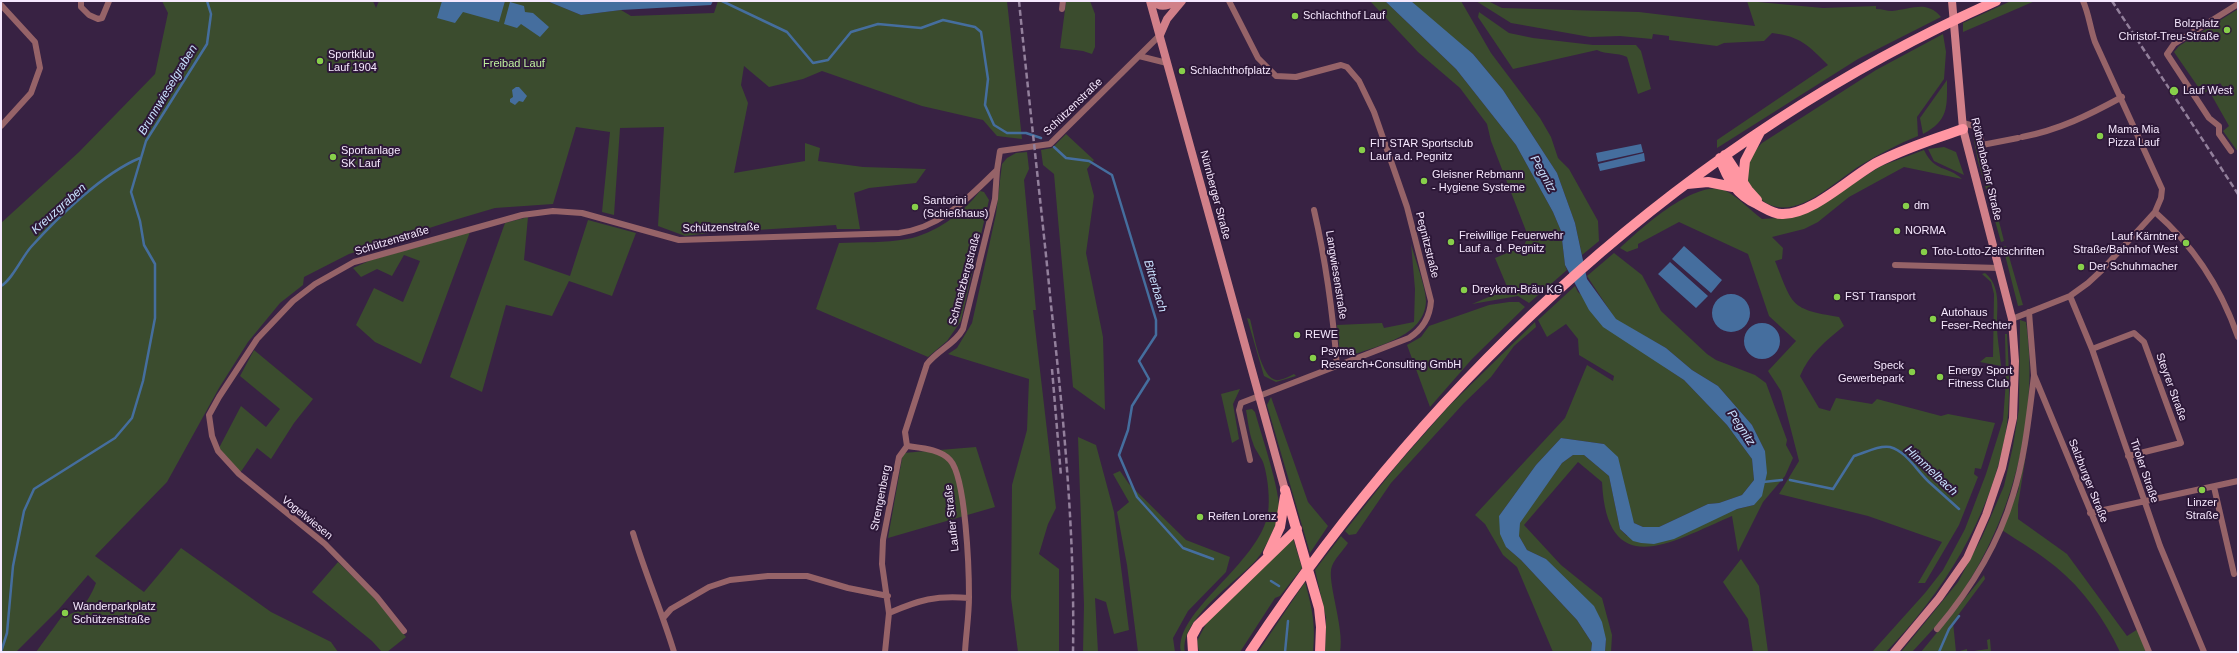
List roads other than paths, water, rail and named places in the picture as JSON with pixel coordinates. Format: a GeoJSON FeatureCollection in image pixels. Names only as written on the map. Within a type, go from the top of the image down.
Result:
{"type":"FeatureCollection","features":[{"type":"Feature","properties":{"kind":"main road","name":"Nürnberger Straße"},"geometry":{"type":"LineString","coordinates":[[1150,1],[1285,490]]}},
{"type":"Feature","properties":{"kind":"main road"},"geometry":{"type":"LineString","coordinates":[[1154,1],[1157,5],[1163,6],[1176,1]]}},
{"type":"Feature","properties":{"kind":"main road"},"geometry":{"type":"LineString","coordinates":[[1160,35],[1167,19],[1182,1]]}},
{"type":"Feature","properties":{"kind":"main road"},"geometry":{"type":"LineString","coordinates":[[1250,652],[1345,518],[1411,439],[1480,364],[1562,286],[1628,228],[1683,185],[1761,130],[1879,60],[1996,1]]}},
{"type":"Feature","properties":{"kind":"main road","name":"Röthenbacher Straße"},"geometry":{"type":"LineString","coordinates":[[1894,652],[1939,598],[1966,558],[1986,515],[2002,468],[2013,418],[2015,361],[2012,319],[1963,126],[1953,4]]}},
{"type":"Feature","properties":{"kind":"main road"},"geometry":{"type":"LineString","coordinates":[[1723,157],[1725,174],[1733,187],[1752,202],[1766,209],[1782,214],[1815,204],[1853,176],[1880,161],[1963,126]]}},
{"type":"Feature","properties":{"kind":"main road"},"geometry":{"type":"LineString","coordinates":[[1743,180],[1745,161],[1761,130]]}},
{"type":"Feature","properties":{"kind":"main road"},"geometry":{"type":"LineString","coordinates":[[1723,157],[1743,180],[1748,190],[1766,209]]}},
{"type":"Feature","properties":{"kind":"main road"},"geometry":{"type":"LineString","coordinates":[[1683,185],[1708,182],[1733,187]]}},
{"type":"Feature","properties":{"kind":"main road"},"geometry":{"type":"LineString","coordinates":[[1285,490],[1316,598],[1321,627],[1320,652]]}},
{"type":"Feature","properties":{"kind":"main road"},"geometry":{"type":"LineString","coordinates":[[1260,565],[1273,544],[1280,527],[1285,490]]}},
{"type":"Feature","properties":{"kind":"main road"},"geometry":{"type":"LineString","coordinates":[[1193,652],[1192,636],[1198,625],[1260,565],[1298,532]]}},
{"type":"Feature","properties":{"kind":"street"},"geometry":{"type":"LineString","coordinates":[[81,1],[81,7],[89,15],[98,19],[102,18],[109,1]]}},
{"type":"Feature","properties":{"kind":"street"},"geometry":{"type":"LineString","coordinates":[[1062,9],[1063,1]]}},
{"type":"Feature","properties":{"kind":"street","name":"Pegnitzstraße"},"geometry":{"type":"LineString","coordinates":[[1229,1],[1258,58],[1276,76],[1281,78],[1296,77],[1341,65],[1346,67],[1359,81],[1374,112],[1408,207],[1431,301],[1430,310],[1425,324],[1416,334],[1337,367],[1258,396]]}},
{"type":"Feature","properties":{"kind":"street"},"geometry":{"type":"LineString","coordinates":[[2012,319],[2070,296],[2102,270],[2154,212],[2161,198],[2162,189],[2122,97],[2095,42],[2089,24],[2088,11],[2083,1]]}},
{"type":"Feature","properties":{"kind":"street"},"geometry":{"type":"LineString","coordinates":[[2231,152],[2220,134],[2219,126],[2209,118],[2167,54],[2174,44],[2238,4]]}},
{"type":"Feature","properties":{"kind":"street"},"geometry":{"type":"LineString","coordinates":[[1,5],[35,42],[40,68],[31,93],[1,126]]}},
{"type":"Feature","properties":{"kind":"street","name":"Schützenstraße"},"geometry":{"type":"LineString","coordinates":[[209,416],[257,339],[284,310],[314,284],[354,262],[522,215],[553,211],[582,213],[679,240],[899,233],[916,231],[939,221],[959,207],[996,170],[1000,151],[1050,144],[1160,35]]}},
{"type":"Feature","properties":{"kind":"street"},"geometry":{"type":"LineString","coordinates":[[1139,56],[1167,63]]}},
{"type":"Feature","properties":{"kind":"street"},"geometry":{"type":"LineString","coordinates":[[1963,126],[1978,127],[1982,145],[2047,132],[2072,123],[2122,97]]}},
{"type":"Feature","properties":{"kind":"street","name":"Schmalzbergstraße"},"geometry":{"type":"LineString","coordinates":[[933,357],[958,338],[963,329],[996,199],[996,170]]}},
{"type":"Feature","properties":{"kind":"street","name":"Langwiesenstraße"},"geometry":{"type":"LineString","coordinates":[[1314,210],[1323,248],[1335,334],[1337,367]]}},
{"type":"Feature","properties":{"kind":"street"},"geometry":{"type":"LineString","coordinates":[[2154,212],[2168,223],[2202,263],[2228,307],[2238,336]]}},
{"type":"Feature","properties":{"kind":"street"},"geometry":{"type":"LineString","coordinates":[[1895,265],[1999,268]]}},
{"type":"Feature","properties":{"kind":"street","name":"Tiroler Straße"},"geometry":{"type":"LineString","coordinates":[[2070,296],[2092,349],[2143,502],[2204,652]]}},
{"type":"Feature","properties":{"kind":"street","name":"Salzburger Straße"},"geometry":{"type":"LineString","coordinates":[[2029,312],[2034,375],[2090,512],[2134,611],[2149,652]]}},
{"type":"Feature","properties":{"kind":"street","name":"Steyrer Straße"},"geometry":{"type":"LineString","coordinates":[[2092,349],[2134,334],[2144,342],[2181,443],[2128,456]]}},
{"type":"Feature","properties":{"kind":"street","name":"Strengenberg"},"geometry":{"type":"LineString","coordinates":[[885,652],[889,613],[888,596],[882,564],[883,540],[899,457],[907,446],[905,432],[924,370],[933,357]]}},
{"type":"Feature","properties":{"kind":"street"},"geometry":{"type":"LineString","coordinates":[[1937,629],[1955,607],[1985,560],[2014,495],[2029,420],[2034,375]]}},
{"type":"Feature","properties":{"kind":"street"},"geometry":{"type":"LineString","coordinates":[[1250,460],[1239,410],[1241,403],[1258,396]]}},
{"type":"Feature","properties":{"kind":"street","name":"Vogelwiesen"},"geometry":{"type":"LineString","coordinates":[[209,416],[212,436],[218,451],[238,474],[325,544],[377,597],[404,631]]}},
{"type":"Feature","properties":{"kind":"street","name":"Laufer Straße"},"geometry":{"type":"LineString","coordinates":[[907,446],[940,453],[955,466],[962,493],[969,598],[965,652]]}},
{"type":"Feature","properties":{"kind":"street"},"geometry":{"type":"LineString","coordinates":[[2090,512],[2238,481]]}},
{"type":"Feature","properties":{"kind":"street"},"geometry":{"type":"LineString","coordinates":[[2214,487],[2234,574]]}},
{"type":"Feature","properties":{"kind":"street"},"geometry":{"type":"LineString","coordinates":[[633,533],[648,581],[664,617],[674,652]]}},
{"type":"Feature","properties":{"kind":"street"},"geometry":{"type":"LineString","coordinates":[[664,617],[671,609],[709,587],[730,580],[768,576],[808,576],[848,588],[888,596]]}},
{"type":"Feature","properties":{"kind":"street"},"geometry":{"type":"LineString","coordinates":[[889,613],[929,598],[947,596],[969,598]]}},
{"type":"Feature","properties":{"kind":"water"},"geometry":{"type":"Polygon","coordinates":[[[442,1],[505,1],[499,22],[463,12],[455,23],[437,18],[442,1]]]}},
{"type":"Feature","properties":{"kind":"water"},"geometry":{"type":"Polygon","coordinates":[[[547,1],[713,1],[711,5],[621,10],[581,15],[547,1]]]}},
{"type":"Feature","properties":{"kind":"water","name":"Pegnitz"},"geometry":{"type":"Polygon","coordinates":[[[1385,1],[1411,1],[1473,54],[1503,90],[1557,173],[1575,223],[1587,279],[1616,319],[1666,348],[1692,370],[1718,386],[1752,425],[1765,451],[1767,473],[1762,496],[1754,505],[1737,509],[1674,539],[1654,544],[1633,541],[1620,529],[1609,476],[1584,455],[1573,455],[1562,463],[1520,523],[1519,536],[1527,550],[1546,559],[1594,606],[1602,622],[1606,639],[1605,652],[1591,652],[1592,643],[1577,620],[1521,560],[1506,547],[1500,534],[1499,516],[1536,465],[1561,438],[1604,444],[1618,457],[1634,523],[1643,527],[1659,527],[1708,504],[1719,503],[1742,495],[1754,480],[1752,459],[1727,425],[1684,380],[1603,327],[1589,310],[1565,265],[1561,231],[1553,212],[1516,145],[1456,69],[1385,1]]]}},
{"type":"Feature","properties":{"kind":"water"},"geometry":{"type":"Polygon","coordinates":[[[510,2],[524,6],[525,12],[533,13],[549,27],[540,37],[521,24],[517,28],[504,24],[510,2]]]}},
{"type":"Feature","properties":{"kind":"water"},"geometry":{"type":"Polygon","coordinates":[[[519,87],[527,96],[523,102],[519,101],[515,105],[510,102],[510,99],[513,97],[512,90],[519,87]]]}},
{"type":"Feature","properties":{"kind":"water"},"geometry":{"type":"Polygon","coordinates":[[[1641,144],[1643,152],[1598,162],[1596,153],[1641,144]]]}},
{"type":"Feature","properties":{"kind":"water"},"geometry":{"type":"Polygon","coordinates":[[[1644,153],[1645,161],[1600,171],[1598,164],[1644,153]]]}},
{"type":"Feature","properties":{"kind":"water"},"geometry":{"type":"Polygon","coordinates":[[[1684,246],[1722,280],[1711,293],[1672,259],[1684,246]]]}},
{"type":"Feature","properties":{"kind":"water"},"geometry":{"type":"Polygon","coordinates":[[[1670,262],[1708,296],[1696,308],[1658,274],[1670,262]]]}},
{"type":"Feature","properties":{"kind":"water"},"geometry":{"type":"Polygon","coordinates":[[[1731,294],[1744,300],[1750,313],[1744,326],[1731,332],[1718,326],[1712,313],[1718,300],[1731,294]]]}},
{"type":"Feature","properties":{"kind":"water"},"geometry":{"type":"Polygon","coordinates":[[[1766,323],[1775,328],[1779,334],[1779,348],[1775,354],[1766,359],[1758,359],[1749,354],[1745,348],[1744,337],[1749,328],[1755,324],[1766,323]]]}},
{"type":"Feature","properties":{"kind":"waterway","name":"Brunnwieselgraben"},"geometry":{"type":"LineString","coordinates":[[1,652],[7,633],[13,566],[24,511],[34,489],[115,438],[132,418],[143,381],[155,318],[155,264],[144,245],[140,221],[131,192],[146,141],[207,44],[211,14],[207,1]]}},
{"type":"Feature","properties":{"kind":"waterway","name":"Bitterbach"},"geometry":{"type":"LineString","coordinates":[[722,1],[787,32],[813,63],[828,60],[851,32],[878,24],[921,28],[943,20],[975,27],[981,32],[988,79],[985,105],[994,125],[1007,133],[1026,133],[1041,138]]}},
{"type":"Feature","properties":{"kind":"waterway","name":"Bitterbach"},"geometry":{"type":"LineString","coordinates":[[1054,147],[1066,158],[1089,161],[1112,175],[1156,320],[1156,335],[1139,361],[1149,379],[1132,406],[1128,430],[1119,455],[1137,497],[1183,548],[1213,559]]}},
{"type":"Feature","properties":{"kind":"waterway","name":"Kreuzgraben"},"geometry":{"type":"LineString","coordinates":[[1,286],[13,274],[31,247],[81,197],[111,174],[140,158]]}},
{"type":"Feature","properties":{"kind":"waterway","name":"Himmelbach"},"geometry":{"type":"LineString","coordinates":[[1790,480],[1833,489],[1854,456],[1876,448],[1890,447],[1896,449],[1906,457],[1929,482],[1959,509]]}},
{"type":"Feature","properties":{"kind":"waterway","name":"Himmelbach"},"geometry":{"type":"LineString","coordinates":[[1763,482],[1782,480]]}},
{"type":"Feature","properties":{"kind":"waterway","name":"Bitterbach"},"geometry":{"type":"LineString","coordinates":[[1271,581],[1279,586]]}},
{"type":"Feature","properties":{"kind":"waterway","name":"Himmelbach"},"geometry":{"type":"LineString","coordinates":[[1939,652],[1949,629],[1959,616]]}},
{"type":"Feature","properties":{"kind":"waterway","name":"Bitterbach"},"geometry":{"type":"LineString","coordinates":[[1285,652],[1288,621]]}},
{"type":"Feature","properties":{"kind":"railway"},"geometry":{"type":"LineString","coordinates":[[1019,1],[1056,348],[1068,478],[1072,565],[1073,652]]}},
{"type":"Feature","properties":{"kind":"railway"},"geometry":{"type":"LineString","coordinates":[[2112,1],[2238,194]]}},
{"type":"Feature","properties":{"kind":"railway"},"geometry":{"type":"LineString","coordinates":[[1052,369],[1061,476]]}},
{"type":"Feature","properties":{"kind":"place","name":"Schlachthof Lauf"},"geometry":{"type":"Point","coordinates":[1295,16]}},
{"type":"Feature","properties":{"kind":"place","name":"Bolzplatz Christof-Treu-Straße"},"geometry":{"type":"Point","coordinates":[2227,30]}},
{"type":"Feature","properties":{"kind":"place","name":"Sportklub Lauf 1904"},"geometry":{"type":"Point","coordinates":[320,61]}},
{"type":"Feature","properties":{"kind":"place","name":"Schlachthofplatz"},"geometry":{"type":"Point","coordinates":[1182,71]}},
{"type":"Feature","properties":{"kind":"place","name":"Lauf West"},"geometry":{"type":"Point","coordinates":[2174,91]}},
{"type":"Feature","properties":{"kind":"place","name":"Mama Mia Pizza Lauf"},"geometry":{"type":"Point","coordinates":[2100,136]}},
{"type":"Feature","properties":{"kind":"place","name":"FIT STAR Sportsclub Lauf a.d. Pegnitz"},"geometry":{"type":"Point","coordinates":[1362,150]}},
{"type":"Feature","properties":{"kind":"place","name":"Sportanlage SK Lauf"},"geometry":{"type":"Point","coordinates":[333,157]}},
{"type":"Feature","properties":{"kind":"place","name":"Gleisner Rebmann - Hygiene Systeme"},"geometry":{"type":"Point","coordinates":[1424,181]}},
{"type":"Feature","properties":{"kind":"place","name":"dm"},"geometry":{"type":"Point","coordinates":[1906,206]}},
{"type":"Feature","properties":{"kind":"place","name":"Santorini (Schießhaus)"},"geometry":{"type":"Point","coordinates":[915,207]}},
{"type":"Feature","properties":{"kind":"place","name":"NORMA"},"geometry":{"type":"Point","coordinates":[1897,231]}},
{"type":"Feature","properties":{"kind":"place","name":"Freiwillige Feuerwehr Lauf a. d. Pegnitz"},"geometry":{"type":"Point","coordinates":[1451,242]}},
{"type":"Feature","properties":{"kind":"place","name":"Lauf Kärntner Straße/Bahnhof West"},"geometry":{"type":"Point","coordinates":[2186,243]}},
{"type":"Feature","properties":{"kind":"place","name":"Toto-Lotto-Zeitschriften"},"geometry":{"type":"Point","coordinates":[1924,252]}},
{"type":"Feature","properties":{"kind":"place","name":"Der Schuhmacher"},"geometry":{"type":"Point","coordinates":[2081,267]}},
{"type":"Feature","properties":{"kind":"place","name":"Dreykorn-Bräu KG"},"geometry":{"type":"Point","coordinates":[1464,290]}},
{"type":"Feature","properties":{"kind":"place","name":"FST Transport"},"geometry":{"type":"Point","coordinates":[1837,297]}},
{"type":"Feature","properties":{"kind":"place","name":"Autohaus Feser-Rechter"},"geometry":{"type":"Point","coordinates":[1933,319]}},
{"type":"Feature","properties":{"kind":"place","name":"REWE"},"geometry":{"type":"Point","coordinates":[1297,335]}},
{"type":"Feature","properties":{"kind":"place","name":"Psyma Research+Consulting GmbH"},"geometry":{"type":"Point","coordinates":[1313,358]}},
{"type":"Feature","properties":{"kind":"place","name":"Speck Gewerbepark"},"geometry":{"type":"Point","coordinates":[1912,372]}},
{"type":"Feature","properties":{"kind":"place","name":"Energy Sport Fitness Club"},"geometry":{"type":"Point","coordinates":[1940,377]}},
{"type":"Feature","properties":{"kind":"place","name":"Linzer Straße"},"geometry":{"type":"Point","coordinates":[2202,490]}},
{"type":"Feature","properties":{"kind":"place","name":"Reifen Lorenz"},"geometry":{"type":"Point","coordinates":[1200,517]}},
{"type":"Feature","properties":{"kind":"place","name":"Wanderparkplatz Schützenstraße"},"geometry":{"type":"Point","coordinates":[65,613]}},
{"type":"Feature","properties":{"kind":"park label","name":"Freibad Lauf"},"geometry":{"type":"Point","coordinates":[514,64]}}]}
